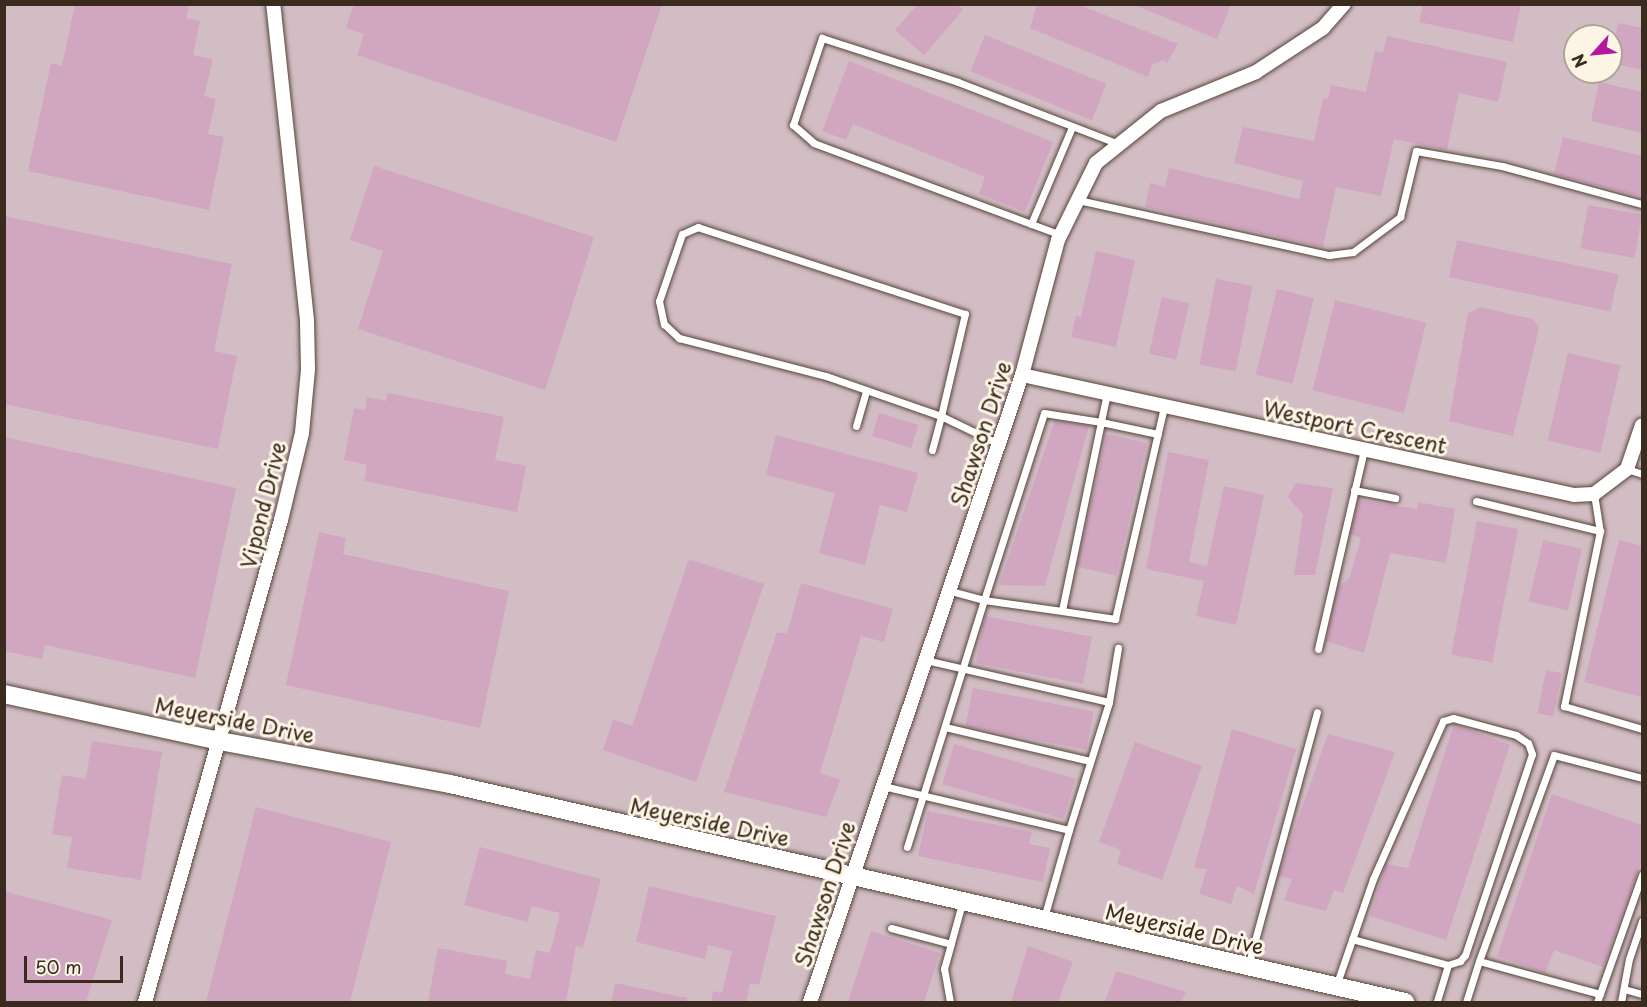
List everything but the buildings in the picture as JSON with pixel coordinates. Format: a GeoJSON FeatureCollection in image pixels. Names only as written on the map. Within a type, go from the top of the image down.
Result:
{"type":"FeatureCollection","features":[{"type":"Feature","properties":{"kind":"street","name":"Vipond Drive"},"geometry":{"type":"LineString","coordinates":[[146,1002],[281,520],[302,433],[307,390],[307,320],[273,4]]}},
{"type":"Feature","properties":{"kind":"street","name":"Shawson Drive"},"geometry":{"type":"LineString","coordinates":[[810,1002],[1022,375],[1061,235],[1096,163],[1161,111],[1256,72],[1323,28],[1344,4]]}},
{"type":"Feature","properties":{"kind":"street","name":"Westport Crescent"},"geometry":{"type":"LineString","coordinates":[[1022,375],[1574,495],[1594,494]]}},
{"type":"Feature","properties":{"kind":"street"},"geometry":{"type":"LineString","coordinates":[[1594,494],[1628,469],[1642,425]]}},
{"type":"Feature","properties":{"kind":"street","name":"Meyerside Drive"},"geometry":{"type":"LineString","coordinates":[[4,694],[220,741],[450,784],[715,847],[853,874],[1405,1002]]}},
{"type":"Feature","properties":{"kind":"lane"},"geometry":{"type":"LineString","coordinates":[[1061,235],[814,142],[793,125],[822,38],[958,82],[1119,144]]}},
{"type":"Feature","properties":{"kind":"lane"},"geometry":{"type":"LineString","coordinates":[[1031,224],[1072,127]]}},
{"type":"Feature","properties":{"kind":"lane"},"geometry":{"type":"LineString","coordinates":[[1078,200],[1329,255],[1353,252],[1400,217],[1416,151],[1502,166],[1642,204]]}},
{"type":"Feature","properties":{"kind":"lane"},"geometry":{"type":"LineString","coordinates":[[932,450],[941,416],[965,314],[698,227],[682,234],[658,301],[664,324],[680,338],[866,390],[941,416],[999,444]]}},
{"type":"Feature","properties":{"kind":"lane"},"geometry":{"type":"LineString","coordinates":[[856,426],[866,390]]}},
{"type":"Feature","properties":{"kind":"lane"},"geometry":{"type":"LineString","coordinates":[[1062,611],[1107,393]]}},
{"type":"Feature","properties":{"kind":"lane"},"geometry":{"type":"LineString","coordinates":[[950,591],[984,600],[1115,619],[1164,406]]}},
{"type":"Feature","properties":{"kind":"lane"},"geometry":{"type":"LineString","coordinates":[[907,847],[1044,413],[1158,434]]}},
{"type":"Feature","properties":{"kind":"lane"},"geometry":{"type":"LineString","coordinates":[[1318,649],[1364,449]]}},
{"type":"Feature","properties":{"kind":"lane"},"geometry":{"type":"LineString","coordinates":[[1628,469],[1642,474]]}},
{"type":"Feature","properties":{"kind":"lane"},"geometry":{"type":"LineString","coordinates":[[1354,489],[1395,498]]}},
{"type":"Feature","properties":{"kind":"lane"},"geometry":{"type":"LineString","coordinates":[[1594,494],[1600,531],[1564,706],[1642,729]]}},
{"type":"Feature","properties":{"kind":"lane"},"geometry":{"type":"LineString","coordinates":[[1476,501],[1600,531]]}},
{"type":"Feature","properties":{"kind":"lane"},"geometry":{"type":"LineString","coordinates":[[1044,918],[1108,702],[1118,648]]}},
{"type":"Feature","properties":{"kind":"lane"},"geometry":{"type":"LineString","coordinates":[[925,660],[1108,702]]}},
{"type":"Feature","properties":{"kind":"lane"},"geometry":{"type":"LineString","coordinates":[[1248,966],[1317,712]]}},
{"type":"Feature","properties":{"kind":"lane"},"geometry":{"type":"LineString","coordinates":[[1336,986],[1373,879],[1443,721],[1453,718],[1516,735],[1528,743],[1533,754],[1465,955],[1448,965],[1437,1002]]}},
{"type":"Feature","properties":{"kind":"lane"},"geometry":{"type":"LineString","coordinates":[[945,728],[1090,761]]}},
{"type":"Feature","properties":{"kind":"lane"},"geometry":{"type":"LineString","coordinates":[[1466,1002],[1554,755],[1642,778]]}},
{"type":"Feature","properties":{"kind":"lane"},"geometry":{"type":"LineString","coordinates":[[883,786],[1069,830]]}},
{"type":"Feature","properties":{"kind":"lane"},"geometry":{"type":"LineString","coordinates":[[1597,1002],[1610,975],[1642,875]]}},
{"type":"Feature","properties":{"kind":"lane"},"geometry":{"type":"LineString","coordinates":[[950,1002],[944,969],[963,900]]}},
{"type":"Feature","properties":{"kind":"lane"},"geometry":{"type":"LineString","coordinates":[[1621,1002],[1642,921]]}},
{"type":"Feature","properties":{"kind":"lane"},"geometry":{"type":"LineString","coordinates":[[891,928],[951,944]]}},
{"type":"Feature","properties":{"kind":"lane"},"geometry":{"type":"LineString","coordinates":[[1352,939],[1448,965]]}},
{"type":"Feature","properties":{"kind":"lane"},"geometry":{"type":"LineString","coordinates":[[1479,961],[1600,994]]}},
{"type":"Feature","properties":{"kind":"lane"},"geometry":{"type":"LineString","coordinates":[[1624,989],[1642,994]]}},
{"type":"Feature","properties":{"kind":"shaded area"},"geometry":{"type":"Polygon","coordinates":[[[5,5],[1642,5],[1642,1002],[5,1002],[5,5]]]}}]}
